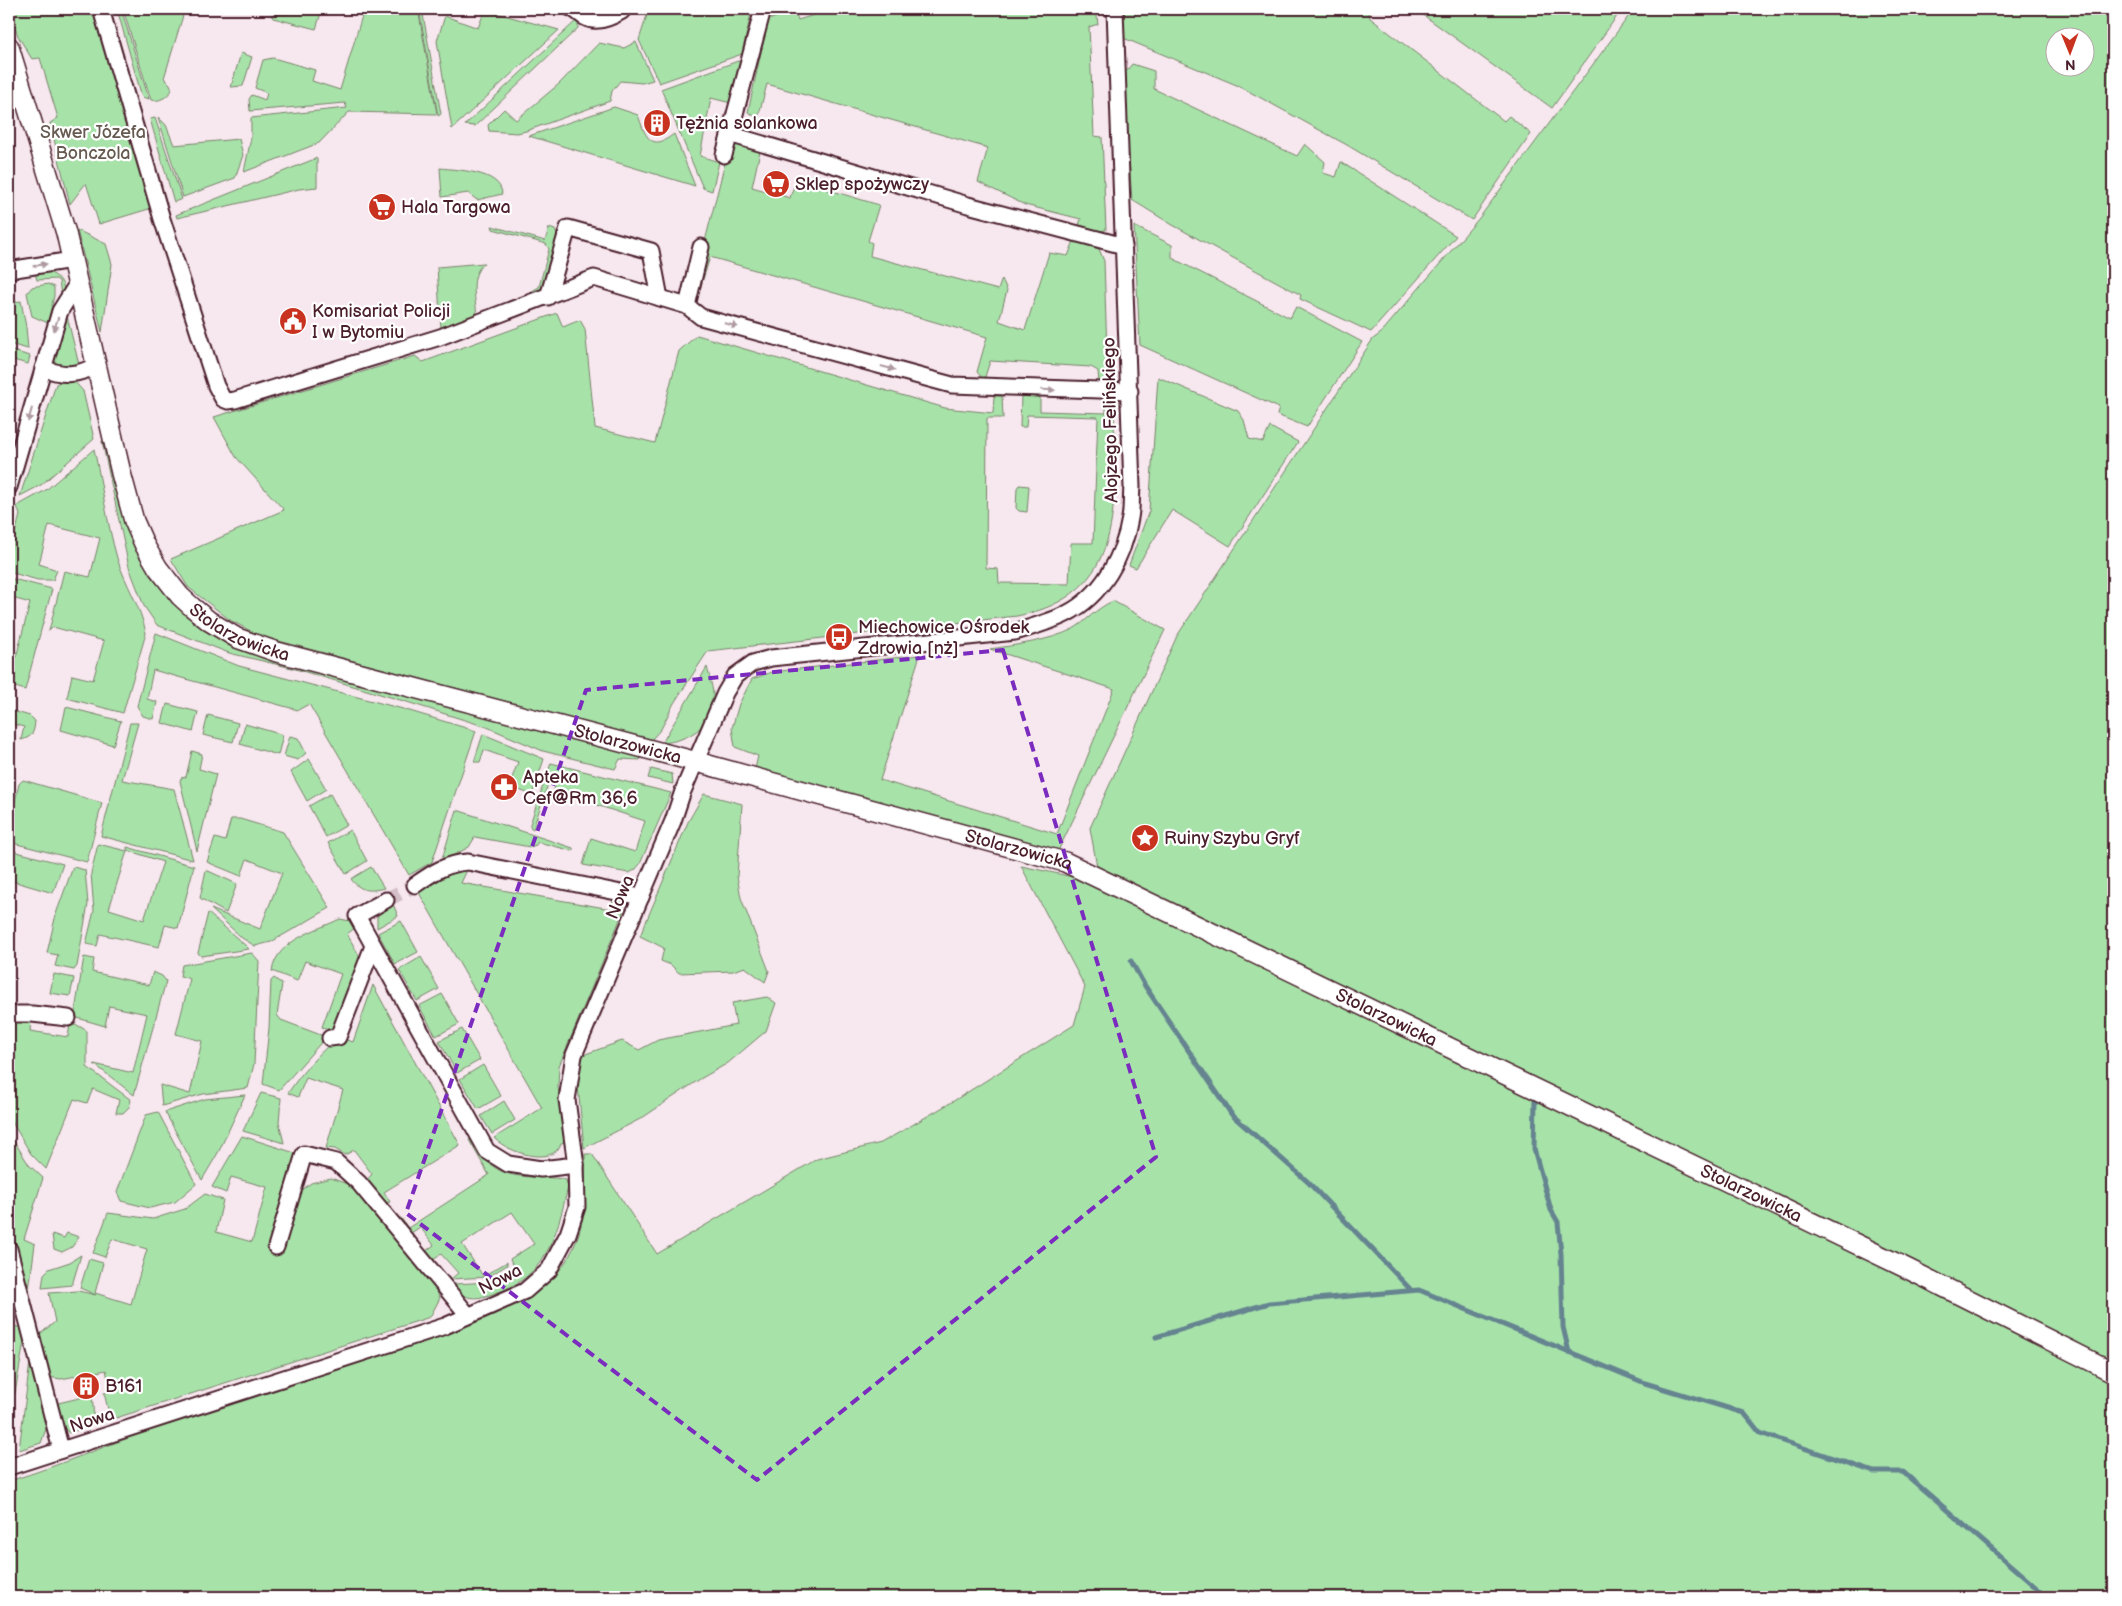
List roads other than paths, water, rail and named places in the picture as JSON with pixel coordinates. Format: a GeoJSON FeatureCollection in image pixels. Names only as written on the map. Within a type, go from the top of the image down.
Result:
{"type":"FeatureCollection","features":[{"type":"Feature","properties":{"kind":"street"},"geometry":{"type":"LineString","coordinates":[[101,9],[162,219],[216,386],[223,399],[235,400],[440,337],[594,278],[687,306],[701,317],[952,386],[1130,391]]}},
{"type":"Feature","properties":{"kind":"street"},"geometry":{"type":"LineString","coordinates":[[572,9],[586,18],[609,19],[622,11],[622,9]]}},
{"type":"Feature","properties":{"kind":"street"},"geometry":{"type":"LineString","coordinates":[[724,155],[764,9]]}},
{"type":"Feature","properties":{"kind":"street","name":"Alojzego Felińskiego"},"geometry":{"type":"LineString","coordinates":[[697,762],[725,693],[735,676],[752,663],[784,657],[1015,632],[1068,613],[1098,589],[1112,568],[1130,518],[1132,487],[1115,9]]}},
{"type":"Feature","properties":{"kind":"street","name":"Stolarzowicka"},"geometry":{"type":"LineString","coordinates":[[9,47],[59,209],[134,521],[144,546],[180,596],[209,620],[237,638],[277,652],[697,762],[1065,862],[1908,1269],[2113,1372]]}},
{"type":"Feature","properties":{"kind":"street"},"geometry":{"type":"LineString","coordinates":[[729,134],[968,205],[1124,246]]}},
{"type":"Feature","properties":{"kind":"street"},"geometry":{"type":"LineString","coordinates":[[548,297],[568,228],[651,251],[660,298]]}},
{"type":"Feature","properties":{"kind":"street"},"geometry":{"type":"LineString","coordinates":[[687,306],[701,247]]}},
{"type":"Feature","properties":{"kind":"street"},"geometry":{"type":"LineString","coordinates":[[9,270],[72,260]]}},
{"type":"Feature","properties":{"kind":"street"},"geometry":{"type":"LineString","coordinates":[[9,487],[60,311],[77,284]]}},
{"type":"Feature","properties":{"kind":"street"},"geometry":{"type":"LineString","coordinates":[[43,368],[68,375],[83,373],[96,366]]}},
{"type":"Feature","properties":{"kind":"street","name":"Nowa"},"geometry":{"type":"LineString","coordinates":[[9,1467],[445,1326],[526,1291],[549,1270],[564,1241],[577,1207],[576,1165],[567,1100],[574,1055],[588,1018],[641,897],[683,791],[697,762]]}},
{"type":"Feature","properties":{"kind":"street"},"geometry":{"type":"LineString","coordinates":[[416,885],[433,872],[455,863],[468,862],[641,897]]}},
{"type":"Feature","properties":{"kind":"street"},"geometry":{"type":"LineString","coordinates":[[386,900],[357,916],[487,1151],[508,1164],[541,1169],[576,1165]]}},
{"type":"Feature","properties":{"kind":"street"},"geometry":{"type":"LineString","coordinates":[[330,1038],[338,1037],[373,946]]}},
{"type":"Feature","properties":{"kind":"street"},"geometry":{"type":"LineString","coordinates":[[9,1014],[32,1014],[68,1018]]}},
{"type":"Feature","properties":{"kind":"street"},"geometry":{"type":"LineString","coordinates":[[276,1247],[304,1154],[336,1162],[359,1183],[468,1315]]}},
{"type":"Feature","properties":{"kind":"street"},"geometry":{"type":"LineString","coordinates":[[9,1249],[61,1450]]}},
{"type":"Feature","properties":{"kind":"waterway"},"geometry":{"type":"LineString","coordinates":[[1131,961],[1145,986],[1232,1115],[1308,1182],[1411,1290]]}},
{"type":"Feature","properties":{"kind":"waterway"},"geometry":{"type":"LineString","coordinates":[[1535,1099],[1534,1149],[1551,1210],[1558,1222],[1563,1327],[1569,1352]]}},
{"type":"Feature","properties":{"kind":"waterway"},"geometry":{"type":"LineString","coordinates":[[1156,1337],[1269,1303],[1419,1290],[1645,1383],[1744,1413],[1760,1433],[1874,1472],[1903,1472],[2047,1597]]}},
{"type":"Feature","properties":{"kind":"tunnel"},"geometry":{"type":"LineString","coordinates":[[386,900],[415,885]]}},
{"type":"Feature","properties":{"kind":"place","name":"Tężnia solankowa"},"geometry":{"type":"Point","coordinates":[657,123]}},
{"type":"Feature","properties":{"kind":"place","name":"Sklep spożywczy"},"geometry":{"type":"Point","coordinates":[776,184]}},
{"type":"Feature","properties":{"kind":"place","name":"Hala Targowa"},"geometry":{"type":"Point","coordinates":[382,207]}},
{"type":"Feature","properties":{"kind":"place","name":"Komisariat Policji I w Bytomiu"},"geometry":{"type":"Point","coordinates":[293,321]}},
{"type":"Feature","properties":{"kind":"place","name":"Miechowice Ośrodek Zdrowia [nż]"},"geometry":{"type":"Point","coordinates":[839,637]}},
{"type":"Feature","properties":{"kind":"place","name":"Apteka Cef@Rm 36,6"},"geometry":{"type":"Point","coordinates":[504,787]}},
{"type":"Feature","properties":{"kind":"place","name":"Ruiny Szybu Gryf"},"geometry":{"type":"Point","coordinates":[1145,838]}},
{"type":"Feature","properties":{"kind":"place","name":"B161"},"geometry":{"type":"Point","coordinates":[86,1386]}},
{"type":"Feature","properties":{"kind":"park label","name":"Skwer Józefa Bonczola"},"geometry":{"type":"Point","coordinates":[93,142]}}]}
